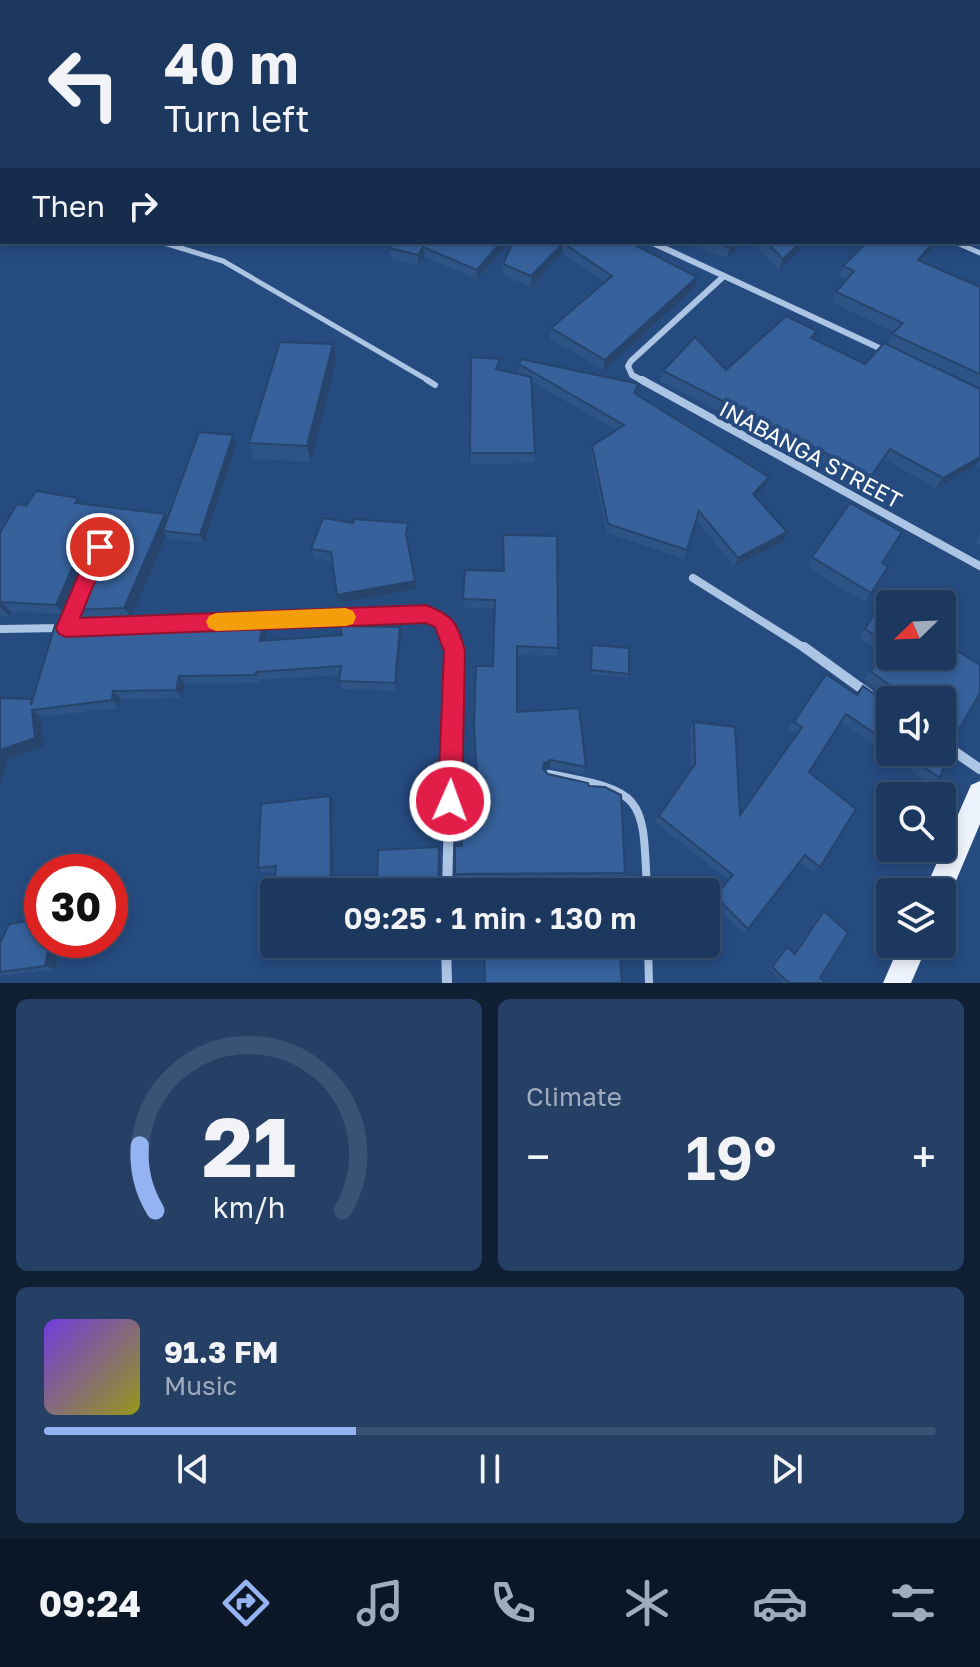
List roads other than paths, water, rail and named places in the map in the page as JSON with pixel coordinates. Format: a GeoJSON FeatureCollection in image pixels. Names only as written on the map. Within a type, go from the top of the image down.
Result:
{"type":"FeatureCollection","features":[{"type":"Feature","properties":{"kind":"main road"},"geometry":{"type":"LineString","coordinates":[[943,878],[980,794]]}},
{"type":"Feature","properties":{"kind":"main road"},"geometry":{"type":"LineString","coordinates":[[897,983],[908,958]]}},
{"type":"Feature","properties":{"kind":"street"},"geometry":{"type":"LineString","coordinates":[[655,244],[895,355]]}},
{"type":"Feature","properties":{"kind":"street","name":"INABANGA STREET"},"geometry":{"type":"LineString","coordinates":[[724,276],[631,361],[628,370],[637,380],[980,566]]}},
{"type":"Feature","properties":{"kind":"street"},"geometry":{"type":"LineString","coordinates":[[693,578],[777,628],[876,699]]}},
{"type":"Feature","properties":{"kind":"street"},"geometry":{"type":"LineString","coordinates":[[66,628],[80,593]]}},
{"type":"Feature","properties":{"kind":"street"},"geometry":{"type":"LineString","coordinates":[[160,624],[426,614],[442,620],[449,631],[454,651],[447,878]]}},
{"type":"Feature","properties":{"kind":"street"},"geometry":{"type":"LineString","coordinates":[[0,629],[82,627]]}},
{"type":"Feature","properties":{"kind":"street"},"geometry":{"type":"LineString","coordinates":[[956,753],[980,769]]}},
{"type":"Feature","properties":{"kind":"street"},"geometry":{"type":"LineString","coordinates":[[446,958],[447,983]]}},
{"type":"Feature","properties":{"kind":"lane"},"geometry":{"type":"LineString","coordinates":[[168,244],[223,261],[435,385]]}},
{"type":"Feature","properties":{"kind":"lane"},"geometry":{"type":"LineString","coordinates":[[960,244],[980,253]]}},
{"type":"Feature","properties":{"kind":"lane"},"geometry":{"type":"LineString","coordinates":[[549,774],[615,786],[638,805],[644,825],[646,878]]}},
{"type":"Feature","properties":{"kind":"lane"},"geometry":{"type":"LineString","coordinates":[[648,958],[649,983]]}}]}
